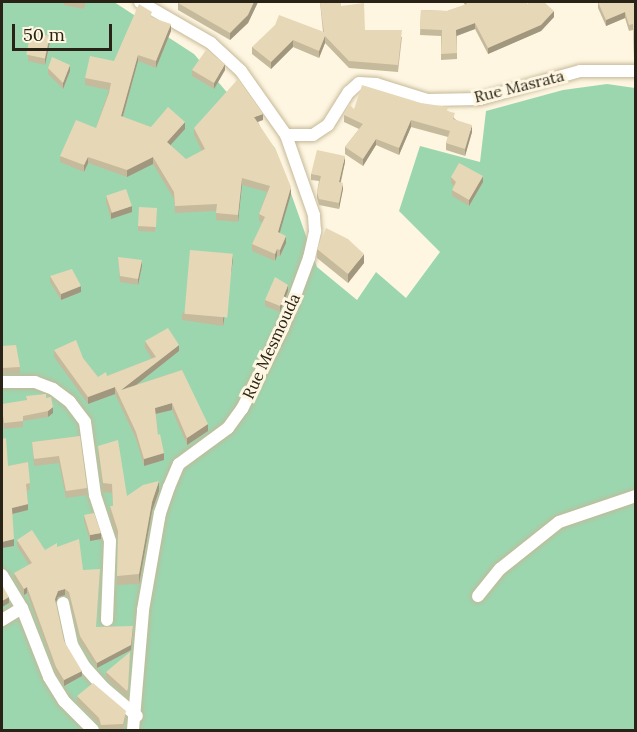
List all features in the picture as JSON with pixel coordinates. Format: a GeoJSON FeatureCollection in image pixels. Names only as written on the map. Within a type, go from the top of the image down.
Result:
{"type":"FeatureCollection","features":[{"type":"Feature","properties":{"kind":"street","name":"Rue Mesmouda"},"geometry":{"type":"LineString","coordinates":[[133,730],[137,716],[143,610],[160,513],[172,478],[179,464],[228,428],[242,409],[283,328],[309,258],[315,231],[314,215],[286,135],[241,71],[211,43],[140,2]]}},
{"type":"Feature","properties":{"kind":"street","name":"Rue Masrata"},"geometry":{"type":"LineString","coordinates":[[286,135],[313,135],[328,125],[349,92],[359,83],[376,84],[427,100],[480,99],[580,71],[636,70]]}},
{"type":"Feature","properties":{"kind":"street"},"geometry":{"type":"LineString","coordinates":[[2,382],[35,382],[53,389],[70,402],[85,422],[95,495],[104,516],[110,541],[107,620]]}},
{"type":"Feature","properties":{"kind":"street"},"geometry":{"type":"LineString","coordinates":[[478,596],[500,569],[559,522],[636,496]]}},
{"type":"Feature","properties":{"kind":"street"},"geometry":{"type":"LineString","coordinates":[[2,575],[22,608],[49,677],[64,701],[93,730]]}},
{"type":"Feature","properties":{"kind":"street"},"geometry":{"type":"LineString","coordinates":[[63,603],[72,645],[84,666],[104,688],[137,716]]}},
{"type":"Feature","properties":{"kind":"street"},"geometry":{"type":"LineString","coordinates":[[2,620],[22,608]]}},
{"type":"Feature","properties":{"kind":"green space"},"geometry":{"type":"Polygon","coordinates":[[[2,2],[114,2],[194,54],[275,148],[317,267],[357,300],[376,272],[406,298],[440,252],[399,211],[420,146],[480,162],[486,111],[563,90],[607,84],[635,88],[635,730],[2,730],[2,2]]]}},
{"type":"Feature","properties":{"kind":"building"},"geometry":{"type":"Polygon","coordinates":[[[178,2],[254,2],[248,15],[230,33],[178,2]]]}},
{"type":"Feature","properties":{"kind":"building"},"geometry":{"type":"Polygon","coordinates":[[[320,2],[340,2],[341,6],[364,3],[365,30],[402,30],[398,65],[349,61],[325,36],[319,51],[293,40],[271,62],[252,47],[275,25],[279,15],[324,32],[320,2]]]}},
{"type":"Feature","properties":{"kind":"building"},"geometry":{"type":"Polygon","coordinates":[[[466,2],[525,2],[527,4],[544,2],[554,11],[541,25],[488,48],[475,23],[456,30],[457,53],[441,54],[442,30],[420,29],[421,10],[447,11],[467,4],[466,2]]]}},
{"type":"Feature","properties":{"kind":"building"},"geometry":{"type":"Polygon","coordinates":[[[598,2],[636,2],[636,53],[634,53],[633,24],[629,25],[625,12],[606,20],[598,2]]]}},
{"type":"Feature","properties":{"kind":"building"},"geometry":{"type":"Polygon","coordinates":[[[139,4],[152,12],[150,17],[171,24],[156,61],[138,55],[121,116],[151,127],[168,107],[185,122],[167,142],[186,159],[205,149],[194,128],[238,79],[263,114],[254,117],[276,150],[291,187],[278,232],[286,236],[280,250],[277,249],[275,254],[252,244],[265,217],[259,214],[270,186],[242,178],[238,215],[216,213],[217,204],[175,206],[174,192],[153,157],[127,170],[88,157],[84,165],[60,156],[76,120],[96,128],[109,93],[111,83],[85,78],[90,56],[114,61],[139,4]]]}},
{"type":"Feature","properties":{"kind":"building"},"geometry":{"type":"Polygon","coordinates":[[[31,32],[50,36],[45,58],[26,54],[31,32]]]}},
{"type":"Feature","properties":{"kind":"building"},"geometry":{"type":"Polygon","coordinates":[[[206,50],[225,64],[214,83],[192,70],[206,50]]]}},
{"type":"Feature","properties":{"kind":"building"},"geometry":{"type":"Polygon","coordinates":[[[52,57],[70,65],[63,83],[48,68],[52,57]]]}},
{"type":"Feature","properties":{"kind":"building"},"geometry":{"type":"Polygon","coordinates":[[[362,85],[421,103],[448,107],[447,111],[455,113],[453,119],[472,125],[465,149],[446,143],[450,131],[411,120],[399,148],[376,139],[363,159],[345,147],[363,124],[344,115],[349,104],[354,109],[362,85]]]}},
{"type":"Feature","properties":{"kind":"building"},"geometry":{"type":"Polygon","coordinates":[[[317,150],[345,156],[339,182],[343,183],[339,203],[319,199],[317,192],[321,176],[311,174],[317,150]]]}},
{"type":"Feature","properties":{"kind":"building"},"geometry":{"type":"Polygon","coordinates":[[[459,163],[483,176],[469,200],[452,190],[456,182],[451,177],[459,163]]]}},
{"type":"Feature","properties":{"kind":"building"},"geometry":{"type":"Polygon","coordinates":[[[126,189],[132,206],[112,213],[106,196],[126,189]]]}},
{"type":"Feature","properties":{"kind":"building"},"geometry":{"type":"Polygon","coordinates":[[[139,207],[157,208],[156,227],[138,226],[139,207]]]}},
{"type":"Feature","properties":{"kind":"building"},"geometry":{"type":"Polygon","coordinates":[[[326,228],[348,239],[364,254],[348,274],[317,249],[326,228]]]}},
{"type":"Feature","properties":{"kind":"building"},"geometry":{"type":"Polygon","coordinates":[[[190,250],[233,254],[227,318],[184,314],[190,250]]]}},
{"type":"Feature","properties":{"kind":"building"},"geometry":{"type":"Polygon","coordinates":[[[118,257],[142,260],[138,279],[120,276],[118,257]]]}},
{"type":"Feature","properties":{"kind":"building"},"geometry":{"type":"Polygon","coordinates":[[[72,269],[81,286],[61,294],[50,276],[72,269]]]}},
{"type":"Feature","properties":{"kind":"building"},"geometry":{"type":"Polygon","coordinates":[[[275,277],[288,285],[280,306],[265,300],[275,277]]]}},
{"type":"Feature","properties":{"kind":"building"},"geometry":{"type":"Polygon","coordinates":[[[168,328],[179,345],[121,390],[182,370],[208,424],[187,438],[172,403],[155,408],[158,435],[160,434],[164,453],[144,459],[136,432],[115,387],[88,397],[54,350],[76,340],[83,358],[98,377],[106,372],[107,376],[156,357],[145,341],[168,328]]]}},
{"type":"Feature","properties":{"kind":"building"},"geometry":{"type":"Polygon","coordinates":[[[16,345],[20,367],[2,368],[2,346],[16,345]]]}},
{"type":"Feature","properties":{"kind":"building"},"geometry":{"type":"Polygon","coordinates":[[[46,394],[46,398],[51,397],[53,407],[48,411],[23,416],[23,421],[4,423],[2,404],[27,400],[26,396],[46,394]]]}},
{"type":"Feature","properties":{"kind":"building"},"geometry":{"type":"Polygon","coordinates":[[[80,436],[87,488],[66,491],[59,456],[34,459],[32,442],[80,436]]]}},
{"type":"Feature","properties":{"kind":"building"},"geometry":{"type":"Polygon","coordinates":[[[6,438],[8,466],[28,462],[30,483],[26,484],[28,504],[12,508],[14,539],[2,542],[2,439],[6,438]]]}},
{"type":"Feature","properties":{"kind":"building"},"geometry":{"type":"Polygon","coordinates":[[[118,440],[127,496],[143,485],[159,481],[152,502],[139,574],[117,576],[118,531],[110,506],[113,506],[112,484],[103,483],[98,446],[118,440]]]}},
{"type":"Feature","properties":{"kind":"building"},"geometry":{"type":"Polygon","coordinates":[[[94,513],[101,533],[90,535],[84,515],[94,513]]]}},
{"type":"Feature","properties":{"kind":"building"},"geometry":{"type":"Polygon","coordinates":[[[32,530],[45,550],[57,543],[57,547],[79,539],[83,570],[100,569],[96,627],[133,626],[131,645],[97,663],[80,636],[69,592],[65,589],[58,591],[55,599],[64,641],[82,671],[64,680],[56,667],[27,587],[24,589],[14,573],[32,563],[17,540],[32,530]]]}},
{"type":"Feature","properties":{"kind":"building"},"geometry":{"type":"Polygon","coordinates":[[[2,585],[9,597],[2,601],[2,585]]]}},
{"type":"Feature","properties":{"kind":"building"},"geometry":{"type":"Polygon","coordinates":[[[130,652],[128,688],[127,691],[106,672],[130,652]]]}},
{"type":"Feature","properties":{"kind":"building"},"geometry":{"type":"Polygon","coordinates":[[[93,683],[126,711],[123,724],[101,725],[99,718],[77,696],[93,683]]]}}]}
